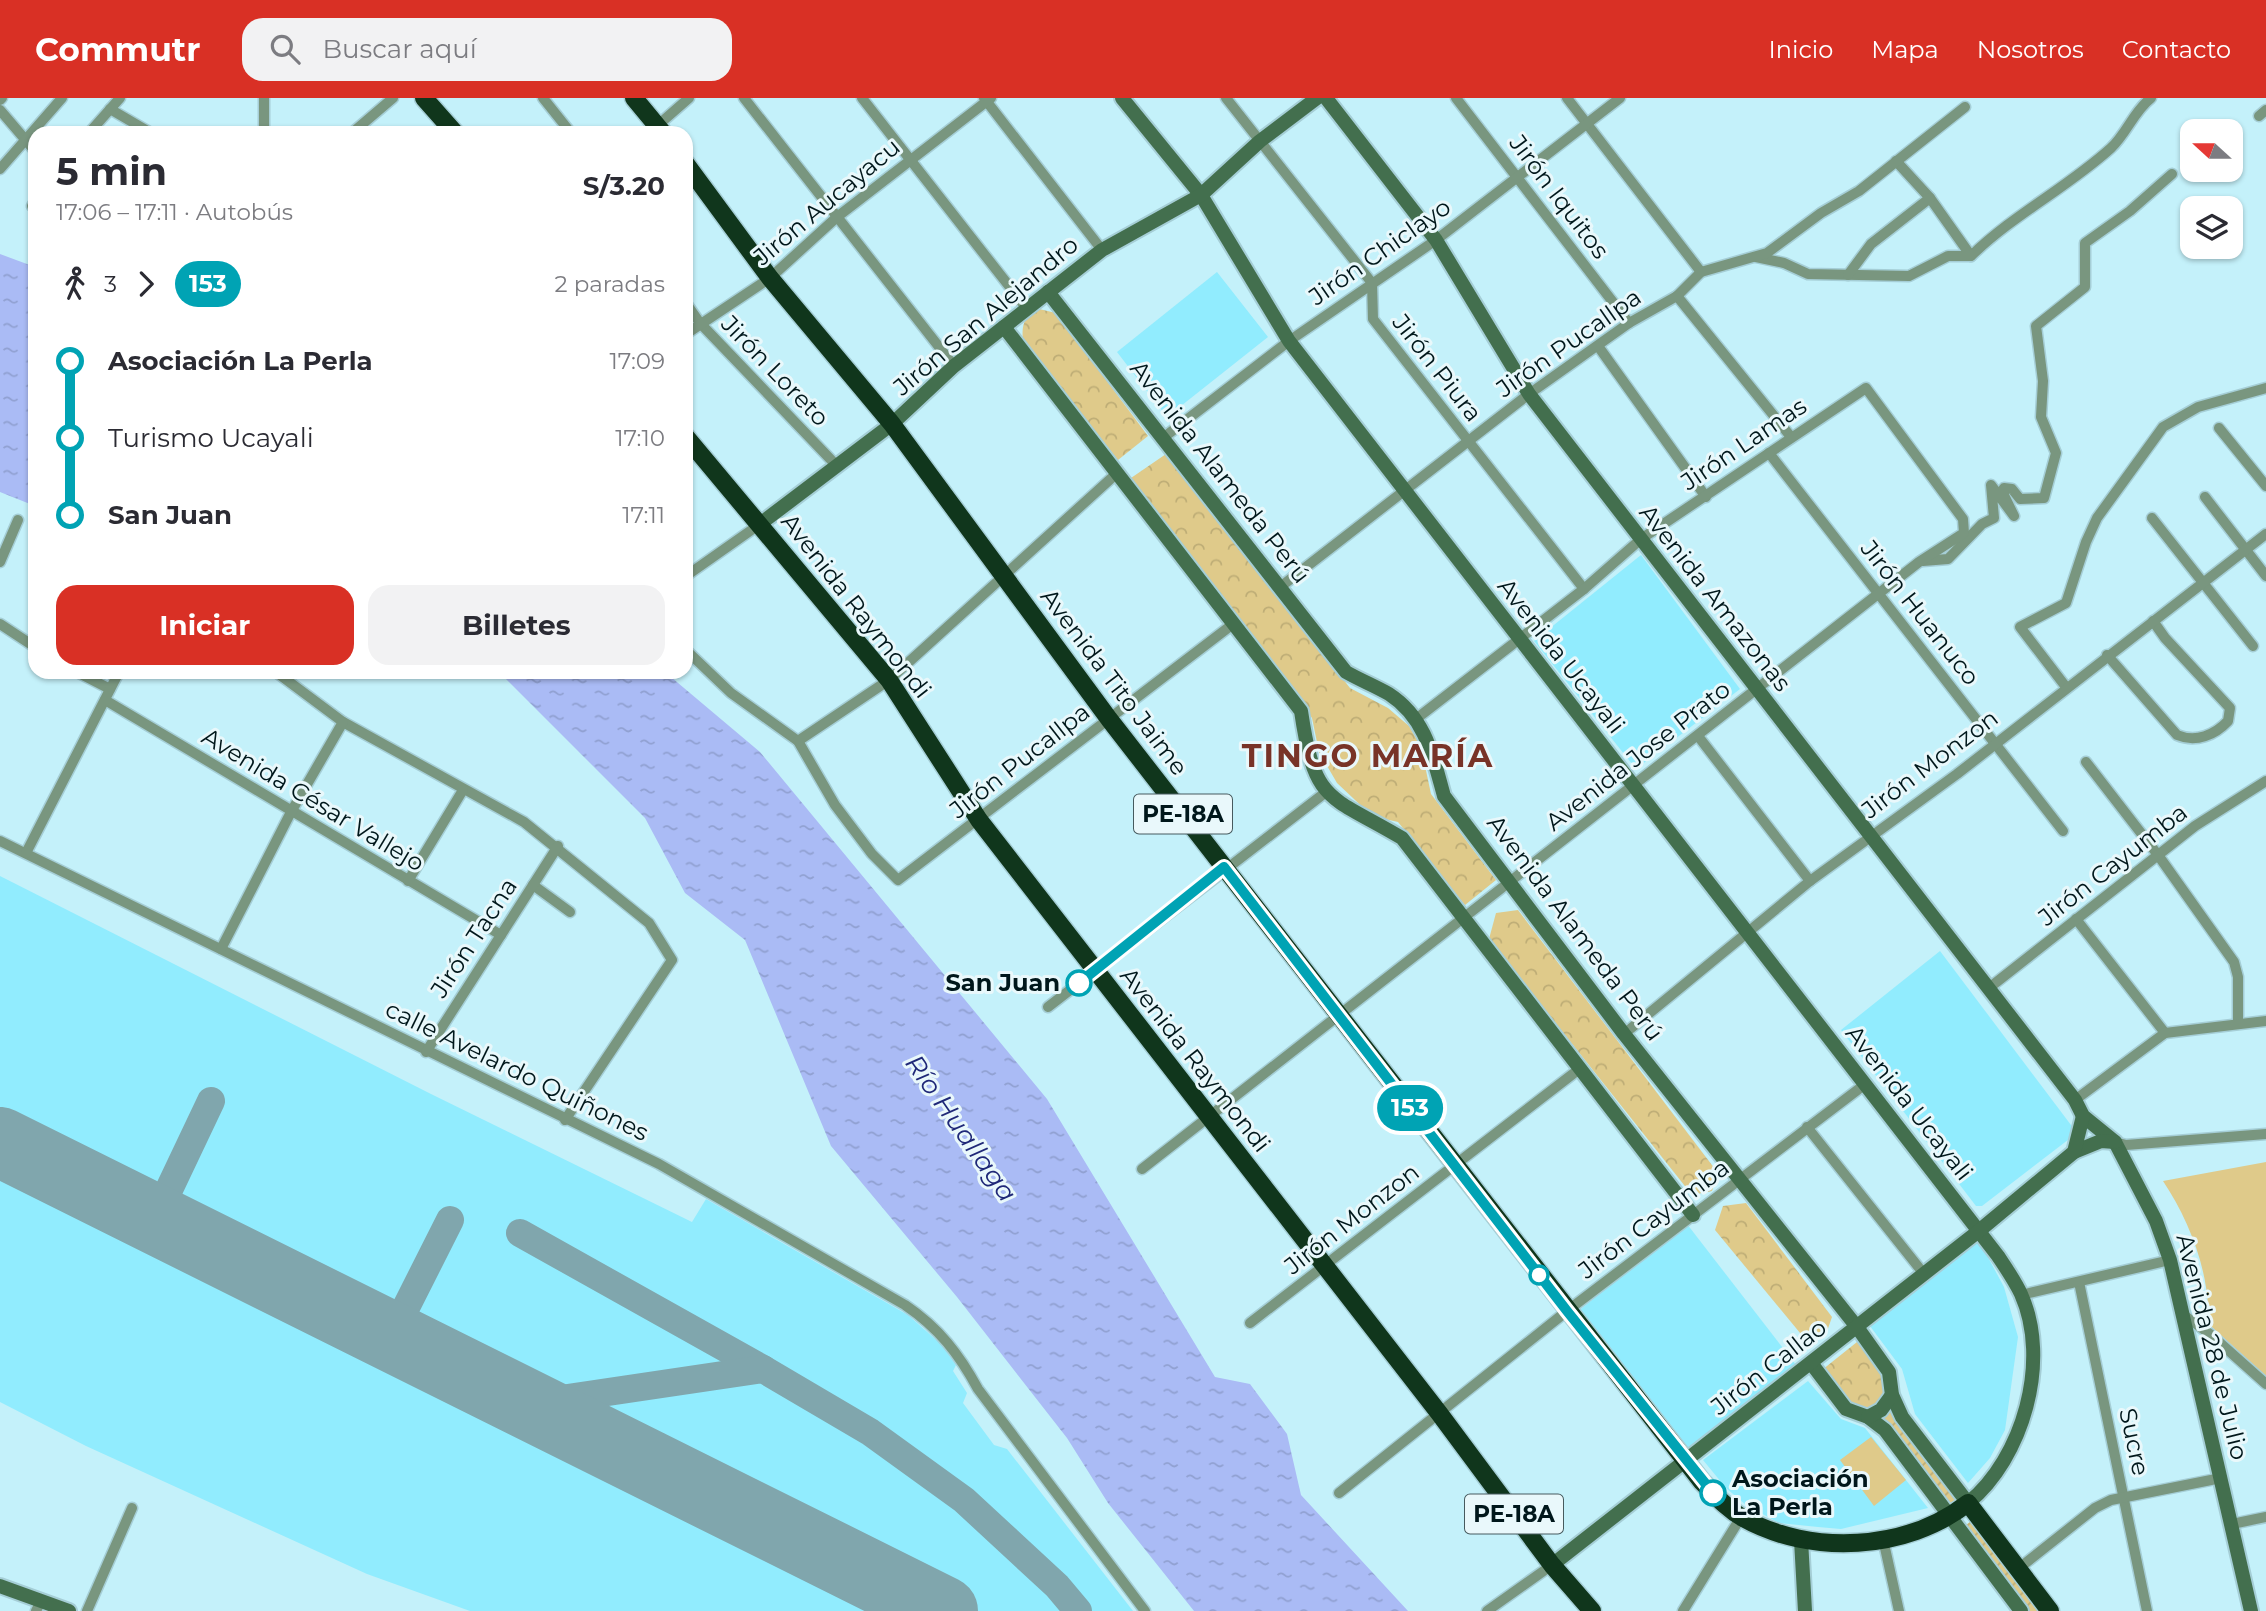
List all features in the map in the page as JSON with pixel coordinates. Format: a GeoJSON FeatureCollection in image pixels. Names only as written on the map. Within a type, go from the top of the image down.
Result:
{"type":"FeatureCollection","features":[{"type":"Feature","properties":{"kind":"highway"},"geometry":{"type":"LineString","coordinates":[[424,98],[449,126]]}},
{"type":"Feature","properties":{"kind":"highway"},"geometry":{"type":"LineString","coordinates":[[634,98],[654,126]]}},
{"type":"Feature","properties":{"kind":"highway","name":"Avenida Tito Jaime"},"geometry":{"type":"LineString","coordinates":[[693,174],[770,278],[892,424],[1109,719],[1685,1460]]}},
{"type":"Feature","properties":{"kind":"highway","name":"Avenida Raymondi"},"geometry":{"type":"LineString","coordinates":[[693,445],[889,680],[979,820],[1439,1413],[1552,1565],[1591,1611]]}},
{"type":"Feature","properties":{"kind":"highway","name":"PE-18A"},"geometry":{"type":"LineString","coordinates":[[1685,1460],[1702,1482],[1741,1517],[1772,1532],[1801,1540],[1860,1542],[1883,1539],[1951,1516],[1968,1503]]}},
{"type":"Feature","properties":{"kind":"highway","name":"Avenida Alameda Perú"},"geometry":{"type":"LineString","coordinates":[[1968,1503],[2050,1611]]}},
{"type":"Feature","properties":{"kind":"street"},"geometry":{"type":"LineString","coordinates":[[39,126],[62,98]]}},
{"type":"Feature","properties":{"kind":"street"},"geometry":{"type":"LineString","coordinates":[[95,126],[120,98]]}},
{"type":"Feature","properties":{"kind":"street"},"geometry":{"type":"LineString","coordinates":[[264,98],[264,126]]}},
{"type":"Feature","properties":{"kind":"street"},"geometry":{"type":"LineString","coordinates":[[360,126],[393,98]]}},
{"type":"Feature","properties":{"kind":"street"},"geometry":{"type":"LineString","coordinates":[[543,98],[565,126]]}},
{"type":"Feature","properties":{"kind":"street"},"geometry":{"type":"LineString","coordinates":[[661,126],[689,98]]}},
{"type":"Feature","properties":{"kind":"street"},"geometry":{"type":"LineString","coordinates":[[744,98],[954,366]]}},
{"type":"Feature","properties":{"kind":"street"},"geometry":{"type":"LineString","coordinates":[[862,98],[1027,309]]}},
{"type":"Feature","properties":{"kind":"street","name":"Avenida Ucayali"},"geometry":{"type":"LineString","coordinates":[[1122,98],[1201,195],[1289,341],[1980,1230],[2021,1295]]}},
{"type":"Feature","properties":{"kind":"street"},"geometry":{"type":"LineString","coordinates":[[1226,98],[1372,283]]}},
{"type":"Feature","properties":{"kind":"street","name":"Jirón San Alejandro"},"geometry":{"type":"LineString","coordinates":[[693,571],[892,424],[954,366],[1102,250],[1201,195],[1260,141],[1317,98]]}},
{"type":"Feature","properties":{"kind":"street","name":"Avenida Amazonas"},"geometry":{"type":"LineString","coordinates":[[1326,98],[1436,240],[1529,394],[2075,1100],[2083,1116]]}},
{"type":"Feature","properties":{"kind":"street","name":"Jirón Iquitos"},"geometry":{"type":"LineString","coordinates":[[1456,98],[1629,323]]}},
{"type":"Feature","properties":{"kind":"street"},"geometry":{"type":"LineString","coordinates":[[1567,98],[1701,272]]}},
{"type":"Feature","properties":{"kind":"street","name":"Jirón Chiclayo"},"geometry":{"type":"LineString","coordinates":[[1163,438],[1289,341],[1436,240],[1620,98]]}},
{"type":"Feature","properties":{"kind":"street"},"geometry":{"type":"LineString","coordinates":[[1752,256],[1784,263],[1808,274],[1909,276],[1948,256],[1971,256],[1990,237],[2113,146],[2151,98]]}},
{"type":"Feature","properties":{"kind":"street"},"geometry":{"type":"LineString","coordinates":[[987,99],[1102,250]]}},
{"type":"Feature","properties":{"kind":"street","name":"Jirón Aucayacu"},"geometry":{"type":"LineString","coordinates":[[693,328],[770,278],[837,216],[987,99]]}},
{"type":"Feature","properties":{"kind":"street","name":"Jirón Pucallpa"},"geometry":{"type":"LineString","coordinates":[[1279,588],[1529,394],[1629,323],[1677,296],[1701,272],[1767,253],[1821,213],[1859,191],[1965,107]]}},
{"type":"Feature","properties":{"kind":"street"},"geometry":{"type":"LineString","coordinates":[[110,109],[139,126]]}},
{"type":"Feature","properties":{"kind":"street"},"geometry":{"type":"LineString","coordinates":[[0,110],[26,141]]}},
{"type":"Feature","properties":{"kind":"street"},"geometry":{"type":"LineString","coordinates":[[0,169],[28,139]]}},
{"type":"Feature","properties":{"kind":"street"},"geometry":{"type":"LineString","coordinates":[[1896,161],[1930,198],[1971,256]]}},
{"type":"Feature","properties":{"kind":"street"},"geometry":{"type":"LineString","coordinates":[[1919,562],[1948,559],[1982,524],[1994,518],[1991,485],[2014,516],[2002,491],[2004,488],[2012,489],[2020,499],[2044,498],[2056,453],[2041,417],[2043,381],[2036,326],[2085,287],[2085,243],[2130,211],[2172,174]]}},
{"type":"Feature","properties":{"kind":"street"},"geometry":{"type":"LineString","coordinates":[[1848,275],[1871,244],[1930,198]]}},
{"type":"Feature","properties":{"kind":"street","name":"Jirón Piura"},"geometry":{"type":"LineString","coordinates":[[1372,283],[1373,319],[1584,589]]}},
{"type":"Feature","properties":{"kind":"street","name":"Avenida Alameda Perú"},"geometry":{"type":"LineString","coordinates":[[1048,292],[1346,672],[1402,703],[1416,719],[1433,751],[1444,796],[1624,1034],[1857,1327],[1889,1373],[1892,1395],[1902,1416],[1968,1503]]}},
{"type":"Feature","properties":{"kind":"street"},"geometry":{"type":"LineString","coordinates":[[1677,296],[1791,437]]}},
{"type":"Feature","properties":{"kind":"street","name":"Jirón Loreto"},"geometry":{"type":"LineString","coordinates":[[693,313],[836,465]]}},
{"type":"Feature","properties":{"kind":"street"},"geometry":{"type":"LineString","coordinates":[[1004,327],[1301,711],[1309,763],[1326,792],[1349,811],[1402,838],[1578,1070],[1693,1215]]}},
{"type":"Feature","properties":{"kind":"street"},"geometry":{"type":"LineString","coordinates":[[1598,346],[1706,496]]}},
{"type":"Feature","properties":{"kind":"street","name":"Jirón Lamas"},"geometry":{"type":"LineString","coordinates":[[1416,719],[1584,589],[1641,539],[1866,388],[1963,519],[1964,533]]}},
{"type":"Feature","properties":{"kind":"street"},"geometry":{"type":"LineString","coordinates":[[2066,687],[2020,627],[2066,603],[2086,542],[2097,518],[2163,427],[2198,407],[2266,388]]}},
{"type":"Feature","properties":{"kind":"street"},"geometry":{"type":"LineString","coordinates":[[2219,428],[2266,486]]}},
{"type":"Feature","properties":{"kind":"street","name":"Jirón Huanuco"},"geometry":{"type":"LineString","coordinates":[[1769,453],[2063,831]]}},
{"type":"Feature","properties":{"kind":"street"},"geometry":{"type":"LineString","coordinates":[[693,657],[731,694],[798,741],[889,680],[1116,474]]}},
{"type":"Feature","properties":{"kind":"street"},"geometry":{"type":"LineString","coordinates":[[2205,497],[2266,576]]}},
{"type":"Feature","properties":{"kind":"street"},"geometry":{"type":"LineString","coordinates":[[2152,518],[2253,646]]}},
{"type":"Feature","properties":{"kind":"street"},"geometry":{"type":"LineString","coordinates":[[0,562],[18,520]]}},
{"type":"Feature","properties":{"kind":"street","name":"Avenida Jose Prato"},"geometry":{"type":"LineString","coordinates":[[1142,1169],[1919,562],[1964,533]]}},
{"type":"Feature","properties":{"kind":"street","name":"Jirón Monzon"},"geometry":{"type":"LineString","coordinates":[[1624,1034],[1810,881],[1995,744],[2266,534]]}},
{"type":"Feature","properties":{"kind":"street"},"geometry":{"type":"LineString","coordinates":[[2107,655],[2177,735],[2196,738],[2216,732],[2228,721],[2231,713],[2227,704],[2165,638],[2153,621]]}},
{"type":"Feature","properties":{"kind":"street"},"geometry":{"type":"LineString","coordinates":[[0,624],[28,642]]}},
{"type":"Feature","properties":{"kind":"street","name":"Jirón Pucallpa"},"geometry":{"type":"LineString","coordinates":[[798,741],[835,805],[872,854],[898,880],[1233,624]]}},
{"type":"Feature","properties":{"kind":"street"},"geometry":{"type":"LineString","coordinates":[[90,679],[110,690]]}},
{"type":"Feature","properties":{"kind":"street"},"geometry":{"type":"LineString","coordinates":[[26,853],[116,679]]}},
{"type":"Feature","properties":{"kind":"street"},"geometry":{"type":"LineString","coordinates":[[285,679],[343,722],[524,822],[558,846],[649,923],[672,960],[565,1120]]}},
{"type":"Feature","properties":{"kind":"street","name":"Avenida César Vallejo"},"geometry":{"type":"LineString","coordinates":[[105,699],[501,935]]}},
{"type":"Feature","properties":{"kind":"street"},"geometry":{"type":"LineString","coordinates":[[220,948],[291,812],[343,722]]}},
{"type":"Feature","properties":{"kind":"street"},"geometry":{"type":"LineString","coordinates":[[1698,736],[1810,881]]}},
{"type":"Feature","properties":{"kind":"street"},"geometry":{"type":"LineString","coordinates":[[2086,762],[2158,855],[2234,962],[2238,977],[2238,1022]]}},
{"type":"Feature","properties":{"kind":"street","name":"Jirón Cayumba"},"geometry":{"type":"LineString","coordinates":[[1989,988],[2195,826],[2266,781]]}},
{"type":"Feature","properties":{"kind":"street"},"geometry":{"type":"LineString","coordinates":[[408,881],[463,790]]}},
{"type":"Feature","properties":{"kind":"street"},"geometry":{"type":"LineString","coordinates":[[1048,1007],[1224,867],[1326,792]]}},
{"type":"Feature","properties":{"kind":"street","name":"calle Avelardo Quiñones"},"geometry":{"type":"LineString","coordinates":[[0,841],[659,1164],[905,1304],[927,1320],[956,1351],[978,1389],[1145,1611]]}},
{"type":"Feature","properties":{"kind":"street","name":"Jirón Tacna"},"geometry":{"type":"LineString","coordinates":[[426,1052],[558,846]]}},
{"type":"Feature","properties":{"kind":"street"},"geometry":{"type":"LineString","coordinates":[[533,886],[570,912]]}},
{"type":"Feature","properties":{"kind":"street"},"geometry":{"type":"LineString","coordinates":[[2076,919],[2165,1032]]}},
{"type":"Feature","properties":{"kind":"street"},"geometry":{"type":"LineString","coordinates":[[2075,1100],[2165,1032],[2266,1021]]}},
{"type":"Feature","properties":{"kind":"street","name":"Jirón Monzon"},"geometry":{"type":"LineString","coordinates":[[1250,1323],[1578,1070]]}},
{"type":"Feature","properties":{"kind":"street","name":"Jirón Cayumba"},"geometry":{"type":"LineString","coordinates":[[1339,1493],[1567,1311],[1864,1084]]}},
{"type":"Feature","properties":{"kind":"street"},"geometry":{"type":"LineString","coordinates":[[2074,1152],[2083,1116]]}},
{"type":"Feature","properties":{"kind":"street","name":"Avenida 28 de Julio"},"geometry":{"type":"LineString","coordinates":[[2083,1116],[2115,1142],[2156,1221],[2171,1260],[2251,1611]]}},
{"type":"Feature","properties":{"kind":"street"},"geometry":{"type":"LineString","coordinates":[[1807,1127],[1924,1274]]}},
{"type":"Feature","properties":{"kind":"street"},"geometry":{"type":"LineString","coordinates":[[2115,1142],[2126,1145],[2266,1134]]}},
{"type":"Feature","properties":{"kind":"street","name":"Jirón Callao"},"geometry":{"type":"LineString","coordinates":[[1487,1611],[1552,1565],[1811,1363],[2074,1152],[2101,1141],[2115,1142]]}},
{"type":"Feature","properties":{"kind":"street"},"geometry":{"type":"LineString","coordinates":[[1968,1503],[1990,1482],[2005,1458],[2017,1435],[2025,1409],[2032,1351],[2021,1295],[2171,1260]]}},
{"type":"Feature","properties":{"kind":"street","name":"Sucre"},"geometry":{"type":"LineString","coordinates":[[2079,1282],[2147,1611]]}},
{"type":"Feature","properties":{"kind":"street"},"geometry":{"type":"LineString","coordinates":[[2185,1316],[2210,1334],[2266,1384]]}},
{"type":"Feature","properties":{"kind":"street"},"geometry":{"type":"LineString","coordinates":[[1811,1363],[1846,1409],[1868,1417],[1885,1430],[2021,1611]]}},
{"type":"Feature","properties":{"kind":"street"},"geometry":{"type":"LineString","coordinates":[[1868,1417],[1881,1410],[1892,1395]]}},
{"type":"Feature","properties":{"kind":"street"},"geometry":{"type":"LineString","coordinates":[[2018,1569],[2095,1508],[2124,1497],[2221,1478]]}},
{"type":"Feature","properties":{"kind":"street"},"geometry":{"type":"LineString","coordinates":[[87,1611],[132,1508]]}},
{"type":"Feature","properties":{"kind":"street"},"geometry":{"type":"LineString","coordinates":[[1683,1611],[1741,1517]]}},
{"type":"Feature","properties":{"kind":"street"},"geometry":{"type":"LineString","coordinates":[[2232,1524],[2266,1517]]}},
{"type":"Feature","properties":{"kind":"street"},"geometry":{"type":"LineString","coordinates":[[1883,1539],[1899,1611]]}},
{"type":"Feature","properties":{"kind":"street"},"geometry":{"type":"LineString","coordinates":[[1801,1540],[1805,1611]]}},
{"type":"Feature","properties":{"kind":"street"},"geometry":{"type":"LineString","coordinates":[[0,1586],[39,1606],[69,1611]]}},
{"type":"Feature","properties":{"kind":"shaded area"},"geometry":{"type":"Polygon","coordinates":[[[1217,272],[1268,337],[1167,417],[1117,352],[1217,272]]]}},
{"type":"Feature","properties":{"kind":"shaded area"},"geometry":{"type":"Polygon","coordinates":[[[1641,555],[1740,689],[1636,769],[1534,641],[1641,555]]]}},
{"type":"Feature","properties":{"kind":"shaded area"},"geometry":{"type":"Polygon","coordinates":[[[0,876],[431,1094],[692,1222],[706,1199],[908,1315],[941,1344],[956,1365],[953,1371],[967,1393],[963,1403],[994,1445],[1007,1449],[1133,1611],[470,1611],[367,1574],[86,1446],[0,1402],[0,876]]]}},
{"type":"Feature","properties":{"kind":"shaded area"},"geometry":{"type":"Polygon","coordinates":[[[1940,951],[2077,1133],[1982,1206],[1976,1206],[1841,1030],[1940,951]]]}},
{"type":"Feature","properties":{"kind":"shaded area"},"geometry":{"type":"Polygon","coordinates":[[[1687,1224],[1796,1365],[1686,1453],[1577,1312],[1687,1224]]]}},
{"type":"Feature","properties":{"kind":"shaded area"},"geometry":{"type":"Polygon","coordinates":[[[1976,1235],[2004,1287],[2018,1337],[2005,1430],[1990,1458],[1968,1483],[1915,1414],[1902,1369],[1867,1322],[1976,1235]]]}},
{"type":"Feature","properties":{"kind":"shaded area"},"geometry":{"type":"Polygon","coordinates":[[[1808,1381],[1841,1419],[1865,1428],[1928,1508],[1841,1529],[1818,1527],[1779,1523],[1746,1505],[1726,1488],[1703,1460],[1808,1381]]]}},
{"type":"Feature","properties":{"kind":"green space"},"geometry":{"type":"Polygon","coordinates":[[[1039,309],[1056,313],[1148,436],[1118,460],[1023,340],[1025,321],[1039,309]]]}},
{"type":"Feature","properties":{"kind":"green space"},"geometry":{"type":"Polygon","coordinates":[[[1166,454],[1350,688],[1388,708],[1409,726],[1421,747],[1431,794],[1496,880],[1465,905],[1398,822],[1372,816],[1337,783],[1319,752],[1312,718],[1131,478],[1166,454]]]}},
{"type":"Feature","properties":{"kind":"green space"},"geometry":{"type":"Polygon","coordinates":[[[1518,910],[1718,1173],[1712,1191],[1692,1195],[1489,939],[1496,913],[1518,910]]]}},
{"type":"Feature","properties":{"kind":"green space"},"geometry":{"type":"Polygon","coordinates":[[[2266,1162],[2266,1376],[2203,1319],[2202,1309],[2208,1307],[2204,1274],[2187,1225],[2163,1181],[2266,1162]]]}},
{"type":"Feature","properties":{"kind":"green space"},"geometry":{"type":"Polygon","coordinates":[[[1746,1203],[1832,1317],[1825,1337],[1805,1339],[1715,1230],[1723,1206],[1746,1203]]]}},
{"type":"Feature","properties":{"kind":"green space"},"geometry":{"type":"Polygon","coordinates":[[[1857,1342],[1878,1368],[1885,1382],[1881,1398],[1864,1408],[1848,1400],[1822,1370],[1857,1342]]]}},
{"type":"Feature","properties":{"kind":"green space"},"geometry":{"type":"Polygon","coordinates":[[[1888,1412],[1893,1413],[1956,1496],[1955,1502],[1945,1504],[1882,1421],[1888,1412]]]}},
{"type":"Feature","properties":{"kind":"green space"},"geometry":{"type":"Polygon","coordinates":[[[1871,1437],[1906,1480],[1874,1506],[1840,1460],[1871,1437]]]}},
{"type":"Feature","properties":{"kind":"green space"},"geometry":{"type":"Polygon","coordinates":[[[1971,1521],[2045,1611],[2029,1611],[1967,1530],[1966,1525],[1971,1521]]]}},
{"type":"Feature","properties":{"kind":"water"},"geometry":{"type":"Polygon","coordinates":[[[0,254],[28,264],[28,503],[0,492],[0,254]]]}},
{"type":"Feature","properties":{"kind":"water","name":"Río Huallaga"},"geometry":{"type":"Polygon","coordinates":[[[506,679],[673,679],[760,752],[1047,1099],[1215,1377],[1250,1384],[1287,1434],[1301,1495],[1408,1611],[1194,1611],[1108,1503],[1067,1438],[957,1297],[831,1146],[745,940],[685,893],[645,818],[506,679]]]}},
{"type":"Feature","properties":{"kind":"taxiway"},"geometry":{"type":"LineString","coordinates":[[155,1219],[211,1101]]}},
{"type":"Feature","properties":{"kind":"taxiway"},"geometry":{"type":"LineString","coordinates":[[391,1337],[450,1220]]}},
{"type":"Feature","properties":{"kind":"taxiway"},"geometry":{"type":"LineString","coordinates":[[520,1233],[763,1369]]}},
{"type":"Feature","properties":{"kind":"taxiway"},"geometry":{"type":"LineString","coordinates":[[527,1404],[763,1369],[870,1432],[964,1500],[1057,1586],[1078,1611]]}},
{"type":"Feature","properties":{"kind":"runway"},"geometry":{"type":"LineString","coordinates":[[0,1142],[943,1611]]}},
{"type":"Feature","properties":{"kind":"bus line","name":"153"},"geometry":{"type":"LineString","coordinates":[[1079,983],[1224,867],[1567,1311],[1713,1493]]}},
{"type":"Feature","properties":{"kind":"place","name":"San Juan"},"geometry":{"type":"Point","coordinates":[1079,983]}},
{"type":"Feature","properties":{"kind":"place","name":"Asociación La Perla"},"geometry":{"type":"Point","coordinates":[1713,1493]}},
{"type":"Feature","properties":{"kind":"district","name":"TINGO MARÍA"},"geometry":{"type":"Point","coordinates":[1368,756]}}]}
